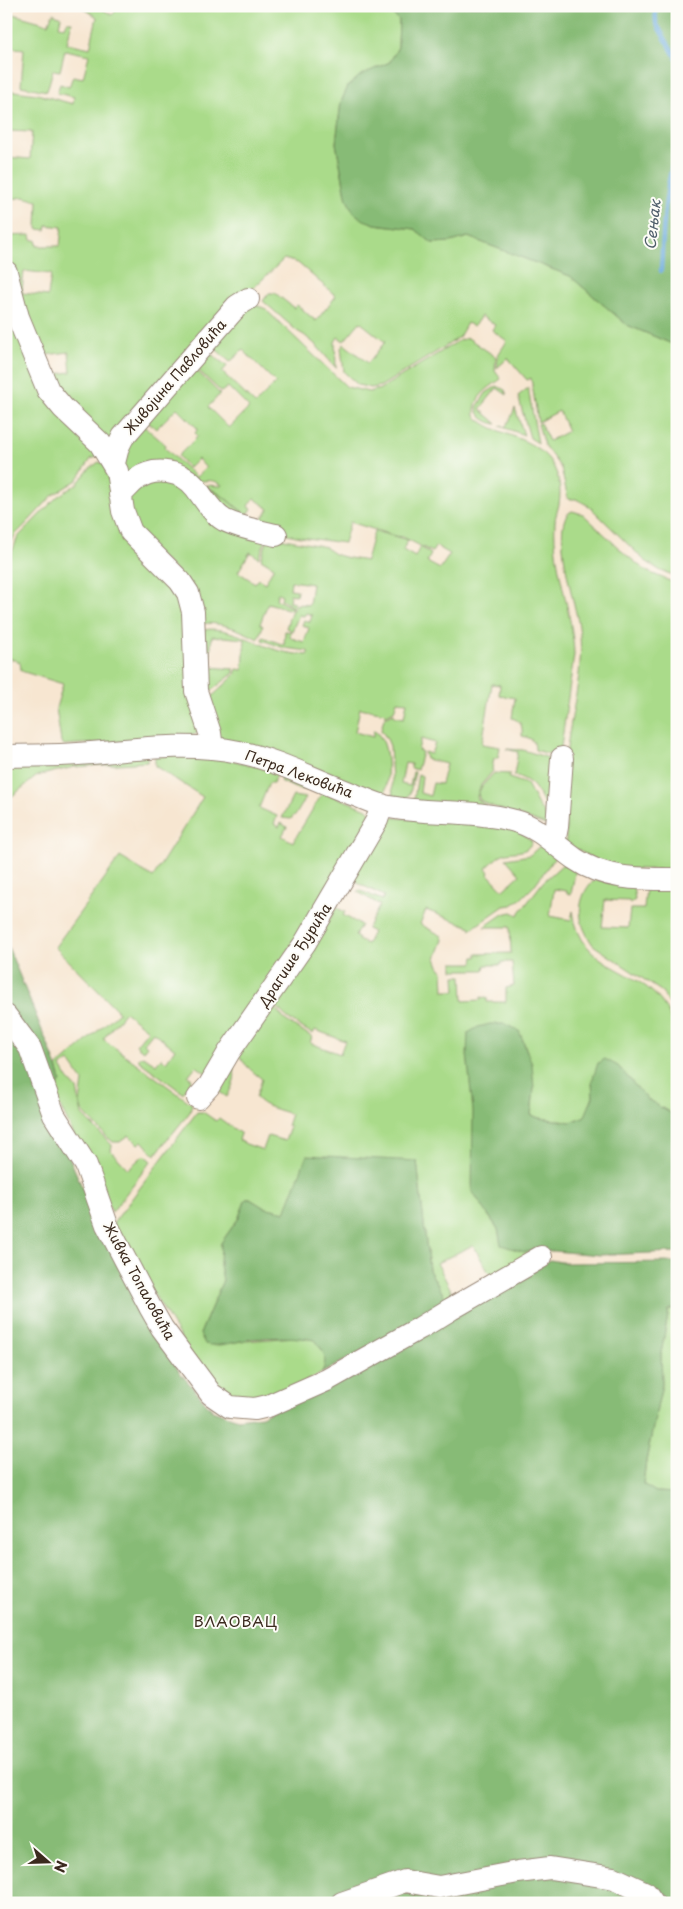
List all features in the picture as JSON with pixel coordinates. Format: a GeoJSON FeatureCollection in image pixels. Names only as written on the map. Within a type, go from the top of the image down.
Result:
{"type":"FeatureCollection","features":[{"type":"Feature","properties":{"kind":"street","name":"Живојина Павловића"},"geometry":{"type":"LineString","coordinates":[[6,272],[18,317],[48,390],[63,408],[100,443],[114,463],[123,510],[131,532],[180,581],[188,593],[192,612],[196,691],[210,733],[212,748]]}},
{"type":"Feature","properties":{"kind":"street","name":"Живојина Павловића"},"geometry":{"type":"LineString","coordinates":[[114,463],[123,437],[231,313],[248,298]]}},
{"type":"Feature","properties":{"kind":"street"},"geometry":{"type":"LineString","coordinates":[[120,495],[137,479],[146,474],[158,471],[167,472],[187,479],[195,486],[216,514],[225,520],[240,526],[276,534]]}},
{"type":"Feature","properties":{"kind":"street","name":"Петра Лековића"},"geometry":{"type":"LineString","coordinates":[[6,756],[76,754],[182,746],[239,752],[267,760],[382,805],[409,810],[507,819],[531,827],[554,842],[576,860],[594,870],[632,878],[677,879]]}},
{"type":"Feature","properties":{"kind":"street"},"geometry":{"type":"LineString","coordinates":[[554,842],[557,827],[562,758]]}},
{"type":"Feature","properties":{"kind":"street","name":"Драгише Ђурића"},"geometry":{"type":"LineString","coordinates":[[198,1098],[209,1086],[229,1052],[305,944],[377,820],[382,805]]}},
{"type":"Feature","properties":{"kind":"street","name":"Живка Топаловића"},"geometry":{"type":"LineString","coordinates":[[6,1016],[30,1048],[54,1116],[86,1166],[107,1225],[150,1307],[162,1328],[211,1394],[230,1408],[255,1409],[268,1406],[327,1380],[412,1333],[541,1257]]}},
{"type":"Feature","properties":{"kind":"street"},"geometry":{"type":"LineString","coordinates":[[342,1903],[405,1882],[439,1887],[550,1868],[614,1878],[646,1893],[653,1903]]}},
{"type":"Feature","properties":{"kind":"green space"},"geometry":{"type":"Polygon","coordinates":[[[80,6],[97,6],[112,15],[116,11],[110,6],[383,6],[399,19],[398,47],[390,62],[376,68],[341,102],[336,143],[347,200],[375,224],[415,229],[432,243],[451,242],[468,237],[570,276],[627,325],[677,346],[677,576],[661,571],[644,560],[589,506],[576,499],[568,499],[561,468],[544,445],[538,424],[540,423],[549,441],[568,431],[559,411],[538,422],[531,378],[527,380],[508,358],[497,368],[498,355],[507,341],[492,330],[495,325],[481,316],[474,326],[467,323],[459,337],[449,344],[381,386],[371,388],[358,385],[344,372],[341,348],[344,344],[368,363],[385,342],[360,322],[344,341],[338,337],[335,342],[336,368],[316,345],[263,301],[269,293],[275,293],[294,308],[297,305],[316,321],[336,296],[298,263],[284,259],[247,294],[113,453],[49,375],[71,372],[69,352],[46,355],[48,366],[11,280],[23,281],[22,293],[48,296],[51,274],[24,271],[23,280],[11,278],[6,256],[6,236],[31,235],[32,240],[36,240],[37,246],[60,246],[62,227],[47,225],[46,230],[37,229],[38,201],[23,197],[6,200],[6,157],[30,159],[32,132],[8,131],[6,143],[6,90],[37,94],[73,104],[74,97],[57,93],[60,84],[69,87],[73,76],[83,78],[89,55],[65,50],[60,71],[53,70],[47,91],[21,86],[24,49],[6,47],[6,12],[48,24],[53,13],[61,17],[59,26],[65,27],[67,22],[72,22],[67,43],[90,48],[97,17],[80,6]]]}},
{"type":"Feature","properties":{"kind":"green space"},"geometry":{"type":"Polygon","coordinates":[[[383,6],[677,6],[677,346],[627,325],[570,276],[468,237],[451,242],[432,243],[415,229],[375,224],[364,220],[354,213],[347,200],[336,143],[341,102],[348,86],[361,75],[390,62],[398,47],[399,20],[383,6]]]}},
{"type":"Feature","properties":{"kind":"green space"},"geometry":{"type":"Polygon","coordinates":[[[6,287],[9,301],[97,457],[91,459],[77,480],[53,495],[14,536],[6,556],[6,287]]]}},
{"type":"Feature","properties":{"kind":"green space"},"geometry":{"type":"Polygon","coordinates":[[[251,304],[264,308],[347,387],[369,392],[380,389],[460,340],[468,338],[496,357],[495,371],[501,379],[482,394],[476,404],[475,416],[492,428],[539,449],[554,467],[560,492],[555,518],[555,539],[559,572],[573,638],[574,655],[560,754],[557,756],[535,750],[532,740],[522,736],[522,727],[518,721],[512,718],[515,698],[499,695],[500,685],[492,684],[482,744],[500,747],[498,758],[494,758],[493,771],[481,785],[477,796],[478,800],[490,809],[421,804],[414,799],[418,774],[422,776],[420,793],[430,796],[433,783],[441,784],[446,764],[426,759],[424,752],[431,754],[435,743],[421,739],[418,750],[422,752],[417,770],[411,768],[411,764],[405,763],[401,784],[410,786],[413,772],[415,772],[410,793],[405,800],[393,798],[390,746],[381,730],[384,718],[394,713],[394,716],[404,718],[407,702],[397,701],[394,711],[385,716],[385,713],[360,708],[355,732],[373,737],[374,730],[382,740],[386,750],[387,770],[384,797],[354,788],[269,753],[225,742],[217,736],[209,723],[203,705],[235,675],[237,669],[243,670],[245,639],[212,636],[209,667],[234,669],[234,673],[201,697],[196,664],[196,634],[204,630],[213,629],[224,631],[278,650],[308,655],[308,651],[284,648],[262,640],[263,637],[284,645],[285,631],[291,632],[291,638],[304,642],[309,628],[302,625],[304,620],[310,622],[312,615],[306,613],[304,616],[299,615],[292,631],[286,628],[291,612],[297,604],[309,605],[312,584],[291,581],[290,589],[297,590],[296,595],[290,594],[289,602],[295,603],[292,607],[281,599],[282,595],[278,593],[276,599],[292,608],[291,610],[268,603],[260,624],[263,626],[258,639],[220,624],[195,625],[194,604],[187,585],[173,568],[140,538],[129,520],[126,509],[127,499],[136,484],[153,476],[164,475],[174,477],[187,484],[209,511],[221,520],[239,529],[267,536],[259,558],[250,552],[238,572],[255,583],[258,579],[265,583],[274,567],[261,559],[269,536],[326,547],[329,551],[338,555],[366,561],[374,531],[408,540],[403,550],[415,557],[420,547],[431,554],[427,562],[440,569],[450,554],[436,546],[432,552],[403,537],[350,522],[344,543],[300,537],[228,519],[219,514],[199,488],[203,486],[222,496],[258,524],[269,509],[254,498],[248,506],[252,509],[247,515],[221,495],[205,485],[222,485],[212,481],[196,480],[170,469],[151,469],[140,474],[125,486],[120,468],[121,452],[128,437],[140,423],[166,445],[165,448],[196,477],[206,468],[198,459],[189,468],[178,456],[198,436],[195,433],[198,429],[177,408],[156,429],[144,418],[191,365],[220,394],[208,407],[229,428],[249,408],[228,387],[221,392],[192,364],[204,349],[227,366],[222,372],[255,404],[276,383],[243,350],[230,362],[209,343],[239,309],[251,304]]]}},
{"type":"Feature","properties":{"kind":"green space"},"geometry":{"type":"Polygon","coordinates":[[[497,386],[505,390],[507,395],[497,388],[480,409],[497,424],[484,419],[477,411],[477,407],[486,393],[497,386]]]}},
{"type":"Feature","properties":{"kind":"green space"},"geometry":{"type":"Polygon","coordinates":[[[528,388],[538,443],[530,438],[518,396],[528,388]]]}},
{"type":"Feature","properties":{"kind":"green space"},"geometry":{"type":"Polygon","coordinates":[[[515,408],[524,435],[500,426],[505,427],[515,408]]]}},
{"type":"Feature","properties":{"kind":"green space"},"geometry":{"type":"Polygon","coordinates":[[[99,462],[104,464],[120,516],[181,591],[205,729],[189,737],[64,745],[61,742],[56,708],[63,684],[24,672],[21,670],[20,662],[9,658],[6,667],[6,567],[18,537],[57,497],[77,484],[90,468],[99,462]]]}},
{"type":"Feature","properties":{"kind":"green space"},"geometry":{"type":"Polygon","coordinates":[[[572,511],[583,514],[646,571],[677,584],[677,870],[609,868],[566,843],[566,759],[580,657],[579,627],[565,564],[563,546],[565,518],[572,511]]]}},
{"type":"Feature","properties":{"kind":"green space"},"geometry":{"type":"Polygon","coordinates":[[[506,749],[523,750],[552,759],[551,814],[537,790],[523,778],[514,775],[518,752],[506,749]]]}},
{"type":"Feature","properties":{"kind":"green space"},"geometry":{"type":"Polygon","coordinates":[[[148,755],[147,762],[74,767],[37,776],[6,801],[6,762],[148,755]]]}},
{"type":"Feature","properties":{"kind":"green space"},"geometry":{"type":"Polygon","coordinates":[[[155,755],[216,756],[278,772],[273,783],[269,783],[259,808],[277,816],[274,824],[279,827],[281,823],[287,827],[282,836],[293,842],[323,792],[367,809],[372,815],[210,1076],[196,1066],[188,1076],[192,1079],[183,1093],[139,1061],[139,1058],[143,1056],[156,1064],[161,1058],[166,1062],[175,1049],[153,1032],[144,1043],[147,1046],[143,1051],[136,1045],[148,1030],[125,1012],[103,1039],[192,1104],[190,1112],[155,1155],[142,1141],[138,1144],[129,1135],[120,1142],[113,1142],[107,1137],[82,1111],[80,1103],[83,1081],[69,1061],[61,1067],[77,1089],[82,1115],[112,1145],[111,1151],[128,1169],[144,1155],[151,1161],[112,1212],[51,1088],[60,1076],[57,1067],[119,1012],[55,947],[120,857],[153,877],[203,797],[155,766],[155,755]]]}},
{"type":"Feature","properties":{"kind":"green space"},"geometry":{"type":"Polygon","coordinates":[[[494,773],[510,774],[509,778],[527,784],[538,805],[554,828],[480,800],[478,794],[482,786],[494,773]]]}},
{"type":"Feature","properties":{"kind":"green space"},"geometry":{"type":"Polygon","coordinates":[[[282,776],[312,787],[313,791],[295,788],[280,781],[282,776]]]}},
{"type":"Feature","properties":{"kind":"green space"},"geometry":{"type":"Polygon","coordinates":[[[293,796],[306,798],[295,816],[291,819],[282,818],[293,796]]]}},
{"type":"Feature","properties":{"kind":"green space"},"geometry":{"type":"Polygon","coordinates":[[[387,817],[515,828],[532,841],[530,846],[527,849],[501,855],[486,868],[489,872],[488,874],[503,890],[520,875],[506,859],[530,855],[541,845],[556,856],[533,887],[522,898],[512,905],[504,906],[470,930],[471,927],[426,910],[420,924],[442,936],[443,940],[436,958],[443,971],[444,991],[456,991],[455,976],[462,976],[463,1001],[481,1000],[481,997],[487,998],[487,1002],[506,1002],[506,988],[514,986],[512,962],[502,962],[501,965],[485,965],[484,970],[453,970],[453,963],[473,963],[474,957],[477,957],[477,954],[511,953],[510,927],[484,927],[503,914],[512,912],[518,915],[543,882],[563,864],[576,868],[571,894],[567,893],[567,891],[554,889],[550,916],[571,920],[573,911],[578,931],[587,946],[598,957],[654,993],[665,1007],[671,1019],[677,1045],[677,1113],[672,1114],[647,1099],[618,1066],[592,1081],[593,1097],[586,1116],[571,1122],[539,1118],[531,1115],[532,1072],[519,1031],[467,1054],[488,1215],[498,1229],[502,1245],[541,1251],[493,1276],[489,1273],[473,1245],[437,1263],[456,1300],[449,1304],[429,1270],[417,1161],[285,1212],[263,1207],[250,1199],[246,1199],[238,1219],[221,1243],[220,1265],[223,1280],[200,1334],[233,1342],[295,1337],[315,1340],[325,1354],[326,1362],[322,1373],[269,1400],[216,1396],[112,1225],[197,1112],[203,1112],[216,1121],[219,1118],[241,1134],[239,1140],[263,1150],[268,1136],[285,1141],[290,1127],[287,1126],[291,1114],[272,1108],[262,1103],[256,1097],[262,1079],[247,1066],[239,1055],[269,1001],[285,1020],[312,1037],[310,1043],[340,1054],[345,1041],[315,1030],[313,1034],[286,1017],[274,1002],[337,908],[345,912],[343,915],[361,925],[355,936],[358,940],[367,944],[373,932],[367,929],[380,905],[358,892],[359,890],[382,900],[384,896],[360,884],[353,878],[387,817]]]}},
{"type":"Feature","properties":{"kind":"green space"},"geometry":{"type":"Polygon","coordinates":[[[597,880],[633,886],[635,900],[630,903],[629,901],[605,900],[602,927],[628,928],[630,909],[644,909],[646,887],[677,886],[677,1021],[672,1008],[661,991],[593,945],[589,939],[581,921],[580,908],[586,890],[597,880]]]}},
{"type":"Feature","properties":{"kind":"green space"},"geometry":{"type":"Polygon","coordinates":[[[6,942],[57,1067],[61,1081],[56,1089],[6,1008],[6,942]]]}},
{"type":"Feature","properties":{"kind":"green space"},"geometry":{"type":"Polygon","coordinates":[[[490,1024],[505,1024],[519,1031],[532,1064],[534,1089],[531,1115],[539,1118],[571,1122],[585,1116],[593,1097],[592,1081],[598,1063],[605,1059],[618,1066],[647,1099],[672,1114],[677,1113],[677,1252],[600,1255],[553,1251],[524,1252],[501,1245],[498,1229],[472,1191],[473,1111],[467,1054],[468,1033],[478,1027],[490,1024]]]}},
{"type":"Feature","properties":{"kind":"green space"},"geometry":{"type":"Polygon","coordinates":[[[6,1030],[21,1044],[102,1234],[126,1275],[139,1311],[181,1374],[212,1410],[238,1419],[262,1416],[550,1260],[567,1263],[677,1262],[677,1307],[669,1310],[661,1353],[662,1384],[643,1484],[656,1492],[677,1493],[677,1903],[6,1903],[6,1030]]]}},
{"type":"Feature","properties":{"kind":"green space"},"geometry":{"type":"Polygon","coordinates":[[[229,1060],[235,1074],[227,1097],[212,1087],[229,1060]]]}},
{"type":"Feature","properties":{"kind":"green space"},"geometry":{"type":"Polygon","coordinates":[[[307,1155],[417,1161],[429,1270],[449,1304],[322,1373],[325,1359],[321,1348],[315,1340],[291,1337],[268,1338],[211,1345],[205,1344],[200,1334],[223,1280],[220,1265],[221,1243],[238,1219],[246,1199],[250,1199],[263,1207],[285,1212],[307,1155]]]}},
{"type":"Feature","properties":{"kind":"green space"},"geometry":{"type":"Polygon","coordinates":[[[677,1307],[677,1493],[656,1492],[643,1485],[662,1384],[661,1353],[669,1310],[677,1307]]]}},
{"type":"Feature","properties":{"kind":"waterway","name":"Сењак"},"geometry":{"type":"LineString","coordinates":[[655,6],[656,23],[677,59]]}},
{"type":"Feature","properties":{"kind":"waterway","name":"Сењак"},"geometry":{"type":"LineString","coordinates":[[661,271],[669,179],[677,151]]}},
{"type":"Feature","properties":{"kind":"district","name":"ВЛАОВАЦ"},"geometry":{"type":"Point","coordinates":[236,1622]}}]}
